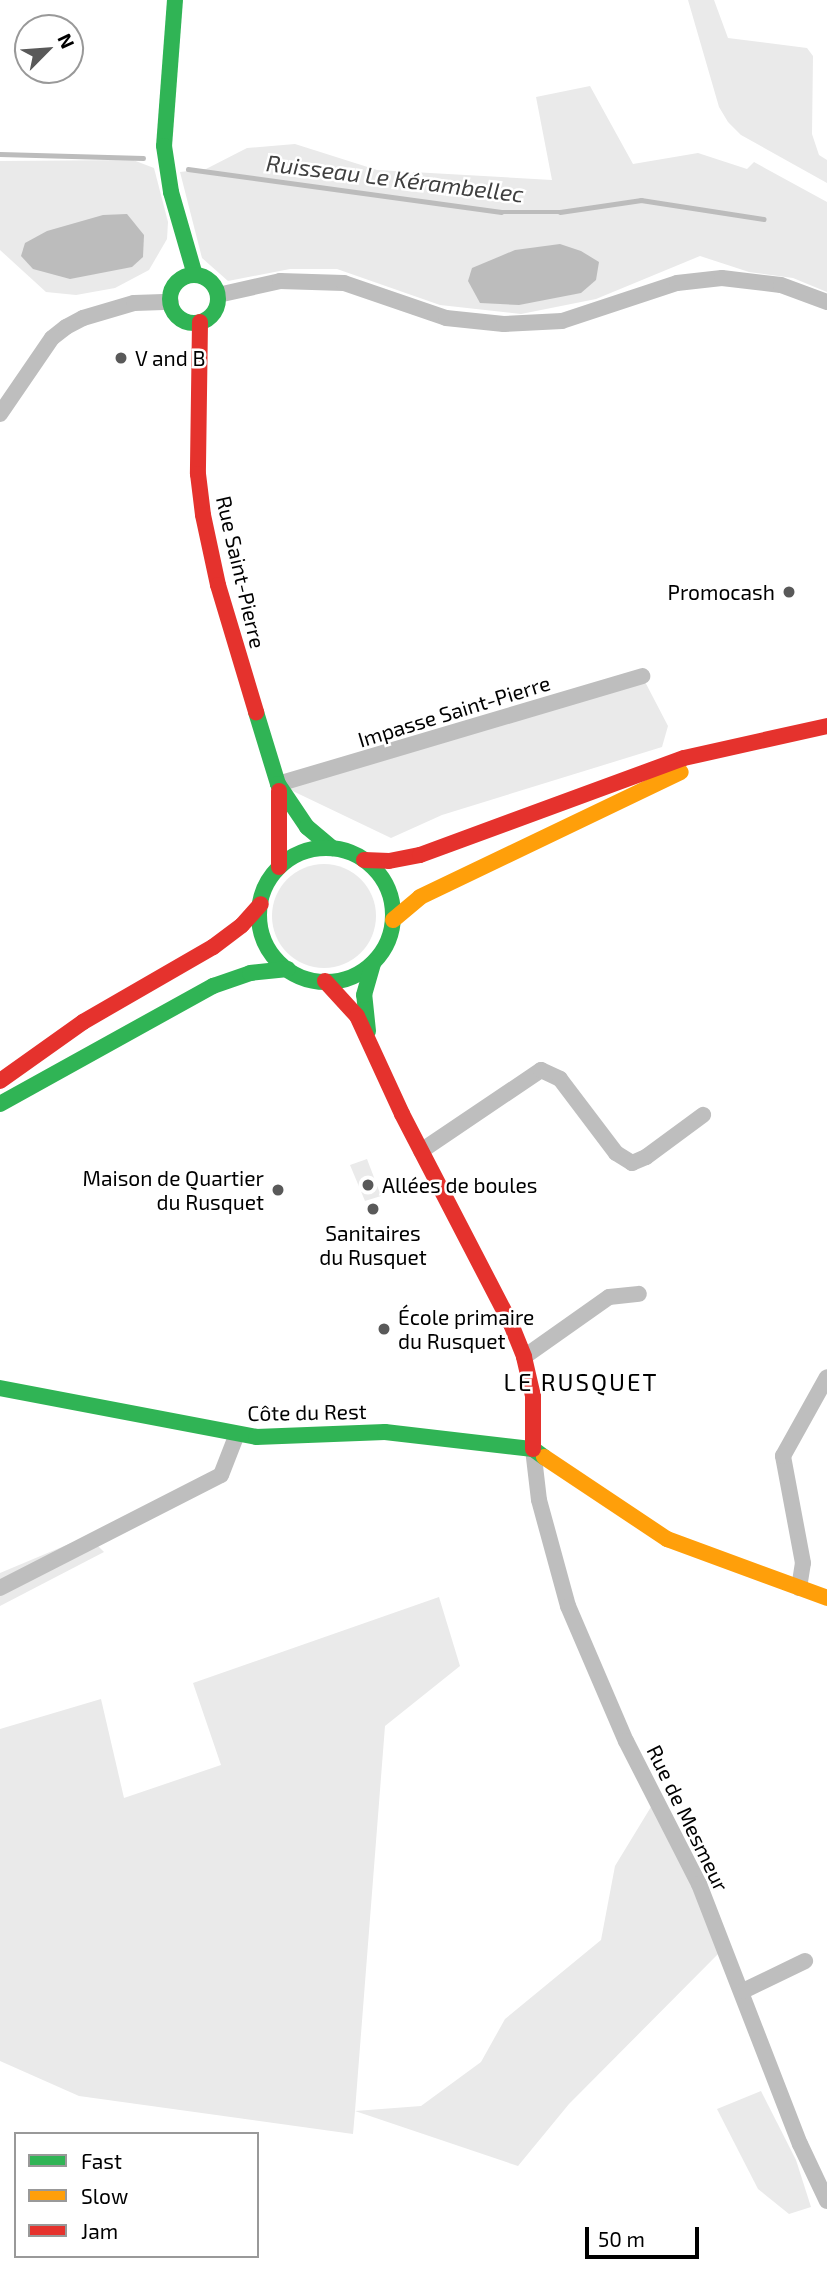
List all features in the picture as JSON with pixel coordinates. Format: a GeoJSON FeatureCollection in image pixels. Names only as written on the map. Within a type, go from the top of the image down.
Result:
{"type":"FeatureCollection","features":[{"type":"Feature","properties":{"kind":"main road"},"geometry":{"type":"LineString","coordinates":[[175,0],[164,146],[170,192],[195,275]]}},
{"type":"Feature","properties":{"kind":"main road"},"geometry":{"type":"LineString","coordinates":[[195,275],[211,282],[218,295],[215,310],[200,323],[184,321],[178,316],[171,302],[177,283],[195,275]]}},
{"type":"Feature","properties":{"kind":"main road","name":"Rue Saint-Pierre"},"geometry":{"type":"LineString","coordinates":[[200,323],[197,438],[203,515],[218,585],[278,784],[281,815],[279,867]]}},
{"type":"Feature","properties":{"kind":"main road"},"geometry":{"type":"LineString","coordinates":[[0,1081],[83,1022],[213,947],[242,925],[261,904],[271,878],[279,867],[304,852],[332,848],[364,860],[389,861],[420,855],[637,773],[684,758],[827,726]]}},
{"type":"Feature","properties":{"kind":"main road"},"geometry":{"type":"LineString","coordinates":[[393,920],[420,898],[477,868],[733,749]]}},
{"type":"Feature","properties":{"kind":"main road","name":"Rue Saint-Pierre"},"geometry":{"type":"LineString","coordinates":[[278,784],[307,827],[332,848]]}},
{"type":"Feature","properties":{"kind":"main road"},"geometry":{"type":"LineString","coordinates":[[364,860],[387,886],[393,920],[387,943],[373,963],[364,995],[369,1041]]}},
{"type":"Feature","properties":{"kind":"main road"},"geometry":{"type":"LineString","coordinates":[[261,904],[265,940],[288,969],[305,978],[325,981],[356,975],[373,963]]}},
{"type":"Feature","properties":{"kind":"main road"},"geometry":{"type":"LineString","coordinates":[[0,1104],[213,986],[250,973],[288,969]]}},
{"type":"Feature","properties":{"kind":"main road"},"geometry":{"type":"LineString","coordinates":[[325,981],[352,1010],[369,1041],[421,1151],[470,1240],[524,1357],[533,1396],[533,1449],[667,1539],[827,1598]]}},
{"type":"Feature","properties":{"kind":"main road","name":"Côte du Rest"},"geometry":{"type":"LineString","coordinates":[[0,1388],[256,1437],[385,1432],[533,1449]]}},
{"type":"Feature","properties":{"kind":"street"},"geometry":{"type":"LineString","coordinates":[[218,295],[280,281],[344,283],[446,318],[504,324],[562,321],[677,283],[722,278],[781,285],[827,302]]}},
{"type":"Feature","properties":{"kind":"street"},"geometry":{"type":"LineString","coordinates":[[0,414],[52,338],[66,327],[83,318],[134,303],[171,302]]}},
{"type":"Feature","properties":{"kind":"street","name":"Impasse Saint-Pierre"},"geometry":{"type":"LineString","coordinates":[[278,784],[642,676]]}},
{"type":"Feature","properties":{"kind":"street"},"geometry":{"type":"LineString","coordinates":[[421,1151],[541,1070],[560,1079],[616,1153],[632,1163],[646,1157],[703,1115]]}},
{"type":"Feature","properties":{"kind":"street"},"geometry":{"type":"LineString","coordinates":[[524,1357],[608,1297],[639,1294]]}},
{"type":"Feature","properties":{"kind":"street"},"geometry":{"type":"LineString","coordinates":[[799,1588],[802,1554],[783,1456],[827,1377]]}},
{"type":"Feature","properties":{"kind":"street"},"geometry":{"type":"LineString","coordinates":[[0,1588],[221,1475],[237,1434]]}},
{"type":"Feature","properties":{"kind":"street","name":"Rue de Mesmeur"},"geometry":{"type":"LineString","coordinates":[[533,1449],[539,1500],[568,1606],[626,1741],[699,1884],[743,1991],[800,2144],[827,2200]]}},
{"type":"Feature","properties":{"kind":"street"},"geometry":{"type":"LineString","coordinates":[[743,1991],[805,1961]]}},
{"type":"Feature","properties":{"kind":"shaded area"},"geometry":{"type":"Polygon","coordinates":[[[688,0],[714,0],[728,38],[807,48],[813,56],[812,134],[819,155],[827,160],[827,183],[741,135],[728,122],[719,107],[688,0]]]}},
{"type":"Feature","properties":{"kind":"shaded area"},"geometry":{"type":"Polygon","coordinates":[[[590,86],[633,164],[698,153],[747,169],[754,162],[827,202],[827,292],[793,278],[749,272],[700,256],[596,299],[521,314],[440,305],[337,269],[290,269],[228,281],[202,258],[180,172],[206,169],[247,148],[295,144],[377,170],[552,180],[536,97],[590,86]]]}},
{"type":"Feature","properties":{"kind":"shaded area"},"geometry":{"type":"Polygon","coordinates":[[[133,160],[154,168],[168,222],[167,239],[149,270],[115,288],[76,295],[46,292],[0,250],[0,161],[133,160]]]}},
{"type":"Feature","properties":{"kind":"shaded area"},"geometry":{"type":"Polygon","coordinates":[[[127,214],[144,235],[143,257],[132,267],[70,279],[33,269],[21,256],[25,243],[47,231],[103,215],[127,214]]]}},
{"type":"Feature","properties":{"kind":"shaded area"},"geometry":{"type":"Polygon","coordinates":[[[560,244],[581,251],[599,262],[596,280],[581,293],[519,305],[480,303],[468,281],[472,268],[515,250],[560,244]]]}},
{"type":"Feature","properties":{"kind":"shaded area"},"geometry":{"type":"Polygon","coordinates":[[[642,676],[668,726],[662,747],[442,815],[391,838],[278,784],[642,676]]]}},
{"type":"Feature","properties":{"kind":"shaded area"},"geometry":{"type":"Polygon","coordinates":[[[324,864],[344,868],[361,879],[372,896],[376,916],[372,936],[361,953],[344,964],[324,968],[304,964],[287,953],[276,936],[272,916],[276,896],[287,879],[304,868],[324,864]]]}},
{"type":"Feature","properties":{"kind":"shaded area","name":"Allées de boules"},"geometry":{"type":"Polygon","coordinates":[[[367,1159],[381,1196],[365,1201],[350,1165],[367,1159]]]}},
{"type":"Feature","properties":{"kind":"shaded area"},"geometry":{"type":"Polygon","coordinates":[[[88,1536],[104,1552],[0,1606],[0,1573],[88,1536]]]}},
{"type":"Feature","properties":{"kind":"shaded area"},"geometry":{"type":"Polygon","coordinates":[[[439,1597],[460,1666],[385,1726],[353,2134],[79,2096],[0,2061],[0,1729],[101,1699],[124,1798],[221,1765],[193,1683],[439,1597]]]}},
{"type":"Feature","properties":{"kind":"shaded area"},"geometry":{"type":"Polygon","coordinates":[[[657,1797],[725,1947],[569,2104],[518,2166],[355,2111],[421,2106],[481,2062],[505,2019],[601,1940],[615,1866],[657,1797]]]}},
{"type":"Feature","properties":{"kind":"shaded area"},"geometry":{"type":"Polygon","coordinates":[[[761,2091],[796,2160],[811,2207],[789,2214],[758,2189],[717,2109],[761,2091]]]}},
{"type":"Feature","properties":{"kind":"waterway","name":"Ruisseau Le Kérambellec"},"geometry":{"type":"LineString","coordinates":[[0,154],[143,158]]}},
{"type":"Feature","properties":{"kind":"waterway","name":"Ruisseau Le Kérambellec"},"geometry":{"type":"LineString","coordinates":[[188,169],[501,212],[560,212],[641,200],[764,219]]}},
{"type":"Feature","properties":{"kind":"traffic: fast"},"geometry":{"type":"LineString","coordinates":[[175,0],[164,146],[171,192],[195,275]]}},
{"type":"Feature","properties":{"kind":"traffic: fast"},"geometry":{"type":"LineString","coordinates":[[194,275],[211,282],[218,299],[211,316],[194,323],[177,316],[170,299],[177,282],[194,275]]}},
{"type":"Feature","properties":{"kind":"traffic: fast"},"geometry":{"type":"LineString","coordinates":[[256,712],[278,784],[307,827],[332,848]]}},
{"type":"Feature","properties":{"kind":"traffic: fast"},"geometry":{"type":"LineString","coordinates":[[326,848],[351,854],[373,868],[387,890],[393,915],[387,940],[373,962],[351,976],[326,982],[301,976],[279,962],[265,940],[259,915],[265,890],[279,868],[301,854],[326,848]]}},
{"type":"Feature","properties":{"kind":"traffic: fast"},"geometry":{"type":"LineString","coordinates":[[368,1031],[364,995],[373,963]]}},
{"type":"Feature","properties":{"kind":"traffic: fast"},"geometry":{"type":"LineString","coordinates":[[0,1104],[213,986],[250,973],[288,969]]}},
{"type":"Feature","properties":{"kind":"traffic: fast"},"geometry":{"type":"LineString","coordinates":[[0,1388],[256,1437],[385,1432],[533,1449],[544,1457]]}},
{"type":"Feature","properties":{"kind":"traffic: slow"},"geometry":{"type":"LineString","coordinates":[[393,920],[420,897],[681,772]]}},
{"type":"Feature","properties":{"kind":"traffic: slow"},"geometry":{"type":"LineString","coordinates":[[544,1457],[667,1539],[827,1598]]}},
{"type":"Feature","properties":{"kind":"traffic: jam"},"geometry":{"type":"LineString","coordinates":[[200,322],[198,474],[203,515],[218,585],[256,712]]}},
{"type":"Feature","properties":{"kind":"traffic: jam"},"geometry":{"type":"LineString","coordinates":[[364,860],[389,861],[420,855],[684,758],[827,726]]}},
{"type":"Feature","properties":{"kind":"traffic: jam"},"geometry":{"type":"LineString","coordinates":[[279,791],[279,867]]}},
{"type":"Feature","properties":{"kind":"traffic: jam"},"geometry":{"type":"LineString","coordinates":[[0,1081],[83,1022],[213,947],[242,925],[261,904]]}},
{"type":"Feature","properties":{"kind":"traffic: jam"},"geometry":{"type":"LineString","coordinates":[[325,981],[357,1016],[402,1114],[511,1324],[524,1357],[533,1396],[533,1449]]}},
{"type":"Feature","properties":{"kind":"place","name":"V and B"},"geometry":{"type":"Point","coordinates":[121,358]}},
{"type":"Feature","properties":{"kind":"place","name":"Promocash"},"geometry":{"type":"Point","coordinates":[789,592]}},
{"type":"Feature","properties":{"kind":"place","name":"Allées de boules"},"geometry":{"type":"Point","coordinates":[368,1185]}},
{"type":"Feature","properties":{"kind":"place","name":"Maison de Quartier du Rusquet"},"geometry":{"type":"Point","coordinates":[278,1190]}},
{"type":"Feature","properties":{"kind":"place","name":"Sanitaires du Rusquet"},"geometry":{"type":"Point","coordinates":[373,1209]}},
{"type":"Feature","properties":{"kind":"place","name":"École primaire du Rusquet"},"geometry":{"type":"Point","coordinates":[384,1329]}},
{"type":"Feature","properties":{"kind":"district","name":"LE RUSQUET"},"geometry":{"type":"Point","coordinates":[581,1382]}}]}
